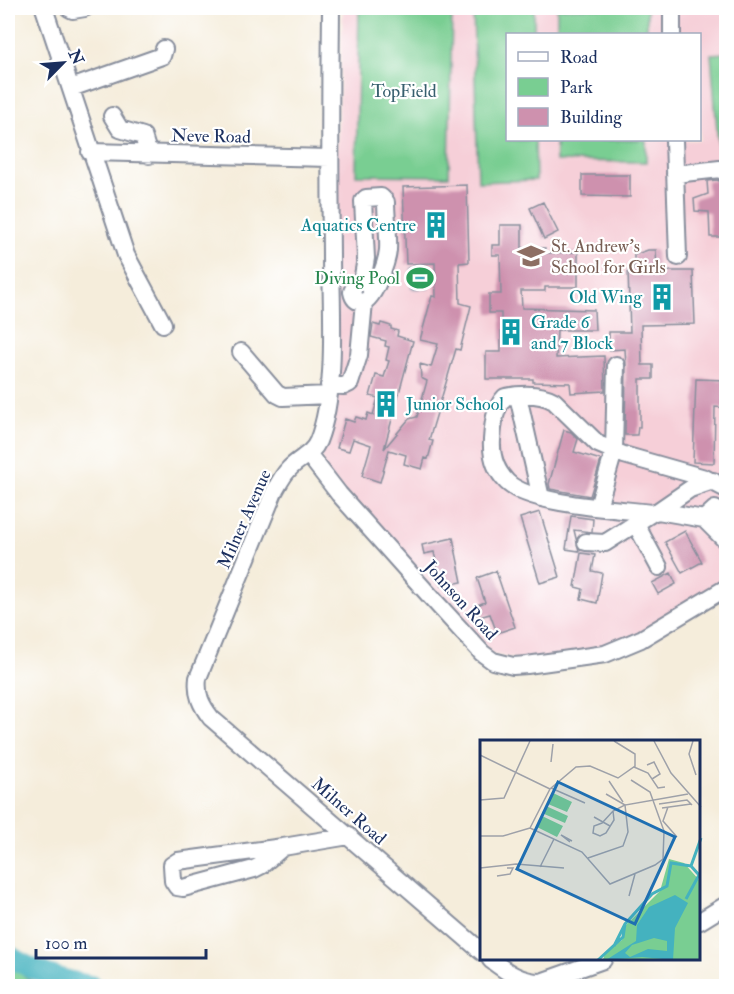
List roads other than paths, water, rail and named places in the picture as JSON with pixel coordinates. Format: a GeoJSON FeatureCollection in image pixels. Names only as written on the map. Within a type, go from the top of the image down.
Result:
{"type":"FeatureCollection","features":[{"type":"Feature","properties":{"kind":"street"},"geometry":{"type":"LineString","coordinates":[[44,8],[126,255],[164,324]]}},
{"type":"Feature","properties":{"kind":"street"},"geometry":{"type":"LineString","coordinates":[[69,8],[73,10],[85,8]]}},
{"type":"Feature","properties":{"kind":"street","name":"Milner Avenue"},"geometry":{"type":"LineString","coordinates":[[197,694],[198,678],[274,492],[290,467],[309,455],[321,432],[331,358],[331,8]]}},
{"type":"Feature","properties":{"kind":"street"},"geometry":{"type":"LineString","coordinates":[[672,8],[672,33]]}},
{"type":"Feature","properties":{"kind":"street"},"geometry":{"type":"LineString","coordinates":[[71,88],[162,56],[164,49]]}},
{"type":"Feature","properties":{"kind":"street"},"geometry":{"type":"LineString","coordinates":[[112,116],[120,129],[143,136],[149,155]]}},
{"type":"Feature","properties":{"kind":"street"},"geometry":{"type":"LineString","coordinates":[[674,141],[678,257]]}},
{"type":"Feature","properties":{"kind":"street","name":"Neve Road"},"geometry":{"type":"LineString","coordinates":[[90,152],[330,158]]}},
{"type":"Feature","properties":{"kind":"street"},"geometry":{"type":"LineString","coordinates":[[675,174],[720,169],[726,173]]}},
{"type":"Feature","properties":{"kind":"street"},"geometry":{"type":"LineString","coordinates":[[241,352],[277,394],[283,397],[347,385],[362,293],[331,285]]}},
{"type":"Feature","properties":{"kind":"street"},"geometry":{"type":"LineString","coordinates":[[598,507],[614,451],[616,365]]}},
{"type":"Feature","properties":{"kind":"street"},"geometry":{"type":"LineString","coordinates":[[720,485],[598,444],[548,397],[509,396],[503,399],[496,412],[491,450],[497,469],[509,484],[541,498],[649,515],[704,519],[726,541]]}},
{"type":"Feature","properties":{"kind":"street"},"geometry":{"type":"LineString","coordinates":[[518,396],[541,498]]}},
{"type":"Feature","properties":{"kind":"street","name":"Johnson Road"},"geometry":{"type":"LineString","coordinates":[[309,455],[339,494],[430,596],[482,653],[493,661],[513,666],[605,654],[641,639],[726,588]]}},
{"type":"Feature","properties":{"kind":"street"},"geometry":{"type":"LineString","coordinates":[[586,542],[605,543],[690,489],[720,485]]}},
{"type":"Feature","properties":{"kind":"street"},"geometry":{"type":"LineString","coordinates":[[704,519],[715,509],[726,518]]}},
{"type":"Feature","properties":{"kind":"street"},"geometry":{"type":"LineString","coordinates":[[649,515],[639,530],[658,567]]}},
{"type":"Feature","properties":{"kind":"street","name":"Milner Road"},"geometry":{"type":"LineString","coordinates":[[197,694],[204,709],[212,718],[480,950]]}},
{"type":"Feature","properties":{"kind":"street"},"geometry":{"type":"LineString","coordinates":[[283,848],[262,865],[254,868],[183,888],[177,887],[173,881],[172,865],[178,861],[283,848],[349,836]]}},
{"type":"Feature","properties":{"kind":"street"},"geometry":{"type":"LineString","coordinates":[[701,920],[726,904]]}},
{"type":"Feature","properties":{"kind":"street"},"geometry":{"type":"LineString","coordinates":[[493,961],[523,981],[532,982],[547,980],[600,961]]}},
{"type":"Feature","properties":{"kind":"water","name":"Diving Pool"},"geometry":{"type":"Polygon","coordinates":[[[428,267],[428,288],[412,288],[412,268],[428,267]]]}},
{"type":"Feature","properties":{"kind":"waterway"},"geometry":{"type":"LineString","coordinates":[[8,955],[48,975],[92,986]]}},
{"type":"Feature","properties":{"kind":"place","name":"Aquatics Centre"},"geometry":{"type":"Point","coordinates":[436,225]}},
{"type":"Feature","properties":{"kind":"place","name":"St. Andrew's School for Girls"},"geometry":{"type":"Point","coordinates":[531,256]}},
{"type":"Feature","properties":{"kind":"place","name":"Diving Pool"},"geometry":{"type":"Point","coordinates":[420,278]}},
{"type":"Feature","properties":{"kind":"place","name":"Old Wing"},"geometry":{"type":"Point","coordinates":[662,297]}},
{"type":"Feature","properties":{"kind":"place","name":"Grade 6 and 7 Block"},"geometry":{"type":"Point","coordinates":[511,332]}},
{"type":"Feature","properties":{"kind":"place","name":"Junior School"},"geometry":{"type":"Point","coordinates":[386,404]}},
{"type":"Feature","properties":{"kind":"park label","name":"TopField"},"geometry":{"type":"Point","coordinates":[404,91]}}]}
